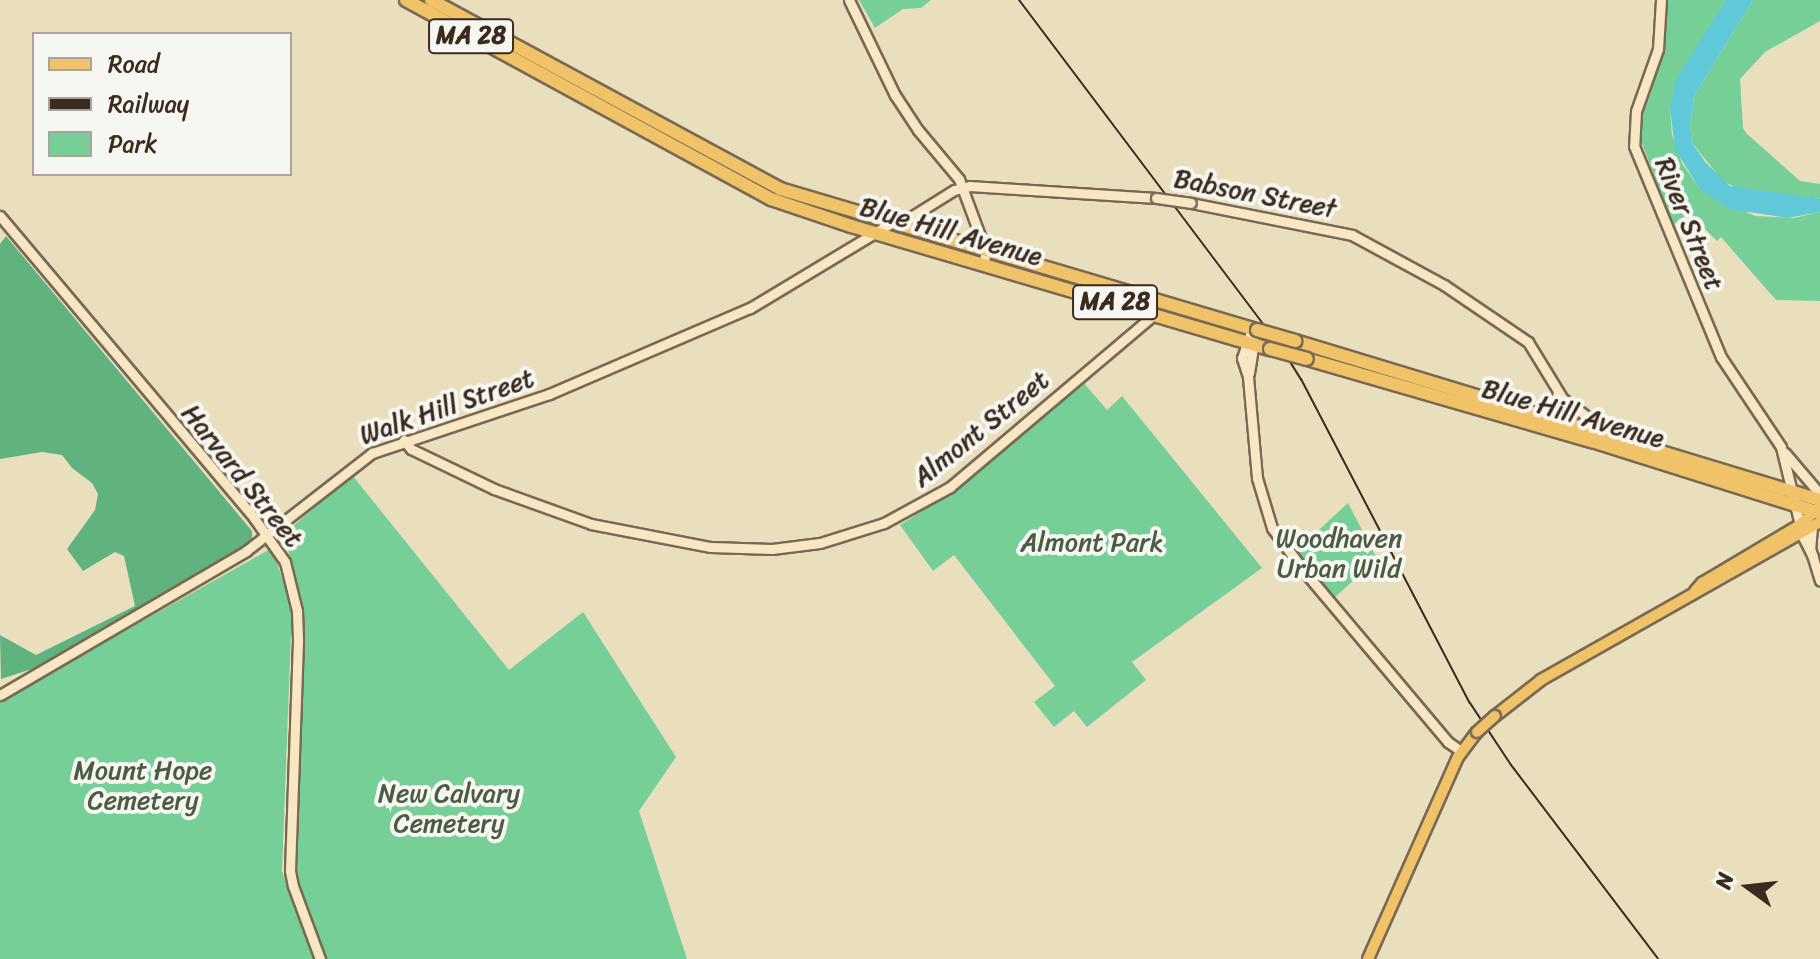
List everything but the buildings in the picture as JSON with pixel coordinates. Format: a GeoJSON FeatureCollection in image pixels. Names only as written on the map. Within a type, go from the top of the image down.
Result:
{"type":"FeatureCollection","features":[{"type":"Feature","properties":{"kind":"highway","name":"Blue Hill Avenue"},"geometry":{"type":"LineString","coordinates":[[406,0],[743,185],[791,206],[874,233],[985,258],[1252,336],[1270,349],[1558,423]]}},
{"type":"Feature","properties":{"kind":"highway","name":"Blue Hill Avenue"},"geometry":{"type":"LineString","coordinates":[[431,0],[760,181],[1155,314],[1252,336],[1295,341],[1793,498]]}},
{"type":"Feature","properties":{"kind":"highway","name":"Blue Hill Avenue"},"geometry":{"type":"LineString","coordinates":[[1593,435],[1634,442],[1793,498]]}},
{"type":"Feature","properties":{"kind":"highway","name":"MA 28"},"geometry":{"type":"LineString","coordinates":[[1793,498],[1814,515]]}},
{"type":"Feature","properties":{"kind":"main road"},"geometry":{"type":"LineString","coordinates":[[849,0],[895,95],[962,187],[985,258]]}},
{"type":"Feature","properties":{"kind":"main road","name":"River Street"},"geometry":{"type":"LineString","coordinates":[[1661,0],[1658,49],[1636,111],[1634,146],[1721,357],[1781,447],[1814,515],[1813,557],[1820,580]]}},
{"type":"Feature","properties":{"kind":"main road"},"geometry":{"type":"LineString","coordinates":[[893,225],[962,187]]}},
{"type":"Feature","properties":{"kind":"main road","name":"Babson Street"},"geometry":{"type":"LineString","coordinates":[[962,187],[1156,198],[1298,222],[1352,235],[1513,328],[1528,342],[1561,396]]}},
{"type":"Feature","properties":{"kind":"main road","name":"Harvard Street"},"geometry":{"type":"LineString","coordinates":[[0,216],[266,535],[285,562],[297,611],[290,871],[320,959]]}},
{"type":"Feature","properties":{"kind":"main road","name":"Walk Hill Street"},"geometry":{"type":"LineString","coordinates":[[0,695],[202,578],[266,535],[359,460],[404,440],[549,394],[750,308],[874,233],[893,225]]}},
{"type":"Feature","properties":{"kind":"main road","name":"Almont Street"},"geometry":{"type":"LineString","coordinates":[[404,440],[411,449],[502,492],[591,524],[711,547],[772,549],[820,543],[884,523],[950,487],[1155,314]]}},
{"type":"Feature","properties":{"kind":"main road"},"geometry":{"type":"LineString","coordinates":[[1252,336],[1242,355],[1248,377],[1257,478],[1265,513],[1276,535],[1448,742],[1461,751]]}},
{"type":"Feature","properties":{"kind":"main road"},"geometry":{"type":"LineString","coordinates":[[1558,423],[1561,396]]}},
{"type":"Feature","properties":{"kind":"main road","name":"Blue Hill Avenue"},"geometry":{"type":"LineString","coordinates":[[1561,396],[1597,424],[1634,442]]}},
{"type":"Feature","properties":{"kind":"main road","name":"River Street"},"geometry":{"type":"LineString","coordinates":[[1781,447],[1793,498],[1814,515]]}},
{"type":"Feature","properties":{"kind":"main road"},"geometry":{"type":"LineString","coordinates":[[1368,959],[1461,751],[1477,732],[1530,687],[1695,591],[1702,583],[1814,515]]}},
{"type":"Feature","properties":{"kind":"green space"},"geometry":{"type":"Polygon","coordinates":[[[859,0],[931,0],[921,8],[903,9],[875,28],[859,0]]]}},
{"type":"Feature","properties":{"kind":"green space"},"geometry":{"type":"Polygon","coordinates":[[[1667,0],[1726,0],[1670,109],[1672,135],[1682,163],[1699,188],[1755,216],[1794,218],[1820,212],[1820,301],[1776,300],[1721,237],[1717,241],[1689,213],[1673,225],[1640,138],[1644,106],[1665,50],[1667,0]]]}},
{"type":"Feature","properties":{"kind":"green space"},"geometry":{"type":"Polygon","coordinates":[[[1753,0],[1820,0],[1820,21],[1765,52],[1740,79],[1743,128],[1747,134],[1800,181],[1820,184],[1820,199],[1739,190],[1722,180],[1692,143],[1690,126],[1694,96],[1753,0]]]}},
{"type":"Feature","properties":{"kind":"green space"},"geometry":{"type":"Polygon","coordinates":[[[6,236],[252,531],[252,544],[35,668],[1,679],[0,635],[36,655],[135,606],[124,556],[115,552],[83,571],[67,549],[95,510],[98,494],[92,483],[72,468],[62,455],[42,452],[0,459],[0,244],[6,236]]]}},
{"type":"Feature","properties":{"kind":"green space","name":"Almont Park"},"geometry":{"type":"Polygon","coordinates":[[[1083,382],[1107,410],[1122,396],[1262,568],[1132,662],[1146,680],[1087,727],[1074,711],[1054,727],[1034,702],[1055,686],[954,555],[933,571],[900,525],[955,490],[1083,382]]]}},
{"type":"Feature","properties":{"kind":"green space","name":"New Calvary Cemetery"},"geometry":{"type":"Polygon","coordinates":[[[352,475],[509,670],[583,612],[676,757],[639,811],[687,959],[326,959],[301,897],[296,864],[303,608],[284,534],[352,475]]]}},
{"type":"Feature","properties":{"kind":"green space","name":"Woodhaven Urban Wild"},"geometry":{"type":"Polygon","coordinates":[[[1348,503],[1377,559],[1334,598],[1295,552],[1348,503]]]}},
{"type":"Feature","properties":{"kind":"green space","name":"Mount Hope Cemetery"},"geometry":{"type":"Polygon","coordinates":[[[272,548],[292,607],[282,871],[314,959],[0,959],[0,701],[272,548]]]}},
{"type":"Feature","properties":{"kind":"water"},"geometry":{"type":"Polygon","coordinates":[[[1726,0],[1753,0],[1694,96],[1690,126],[1692,143],[1706,163],[1730,186],[1820,199],[1820,212],[1788,218],[1729,209],[1699,188],[1675,149],[1670,109],[1676,80],[1726,0]]]}},
{"type":"Feature","properties":{"kind":"railway"},"geometry":{"type":"LineString","coordinates":[[1019,0],[1282,349],[1301,379],[1470,703],[1511,765],[1658,959]]}}]}
